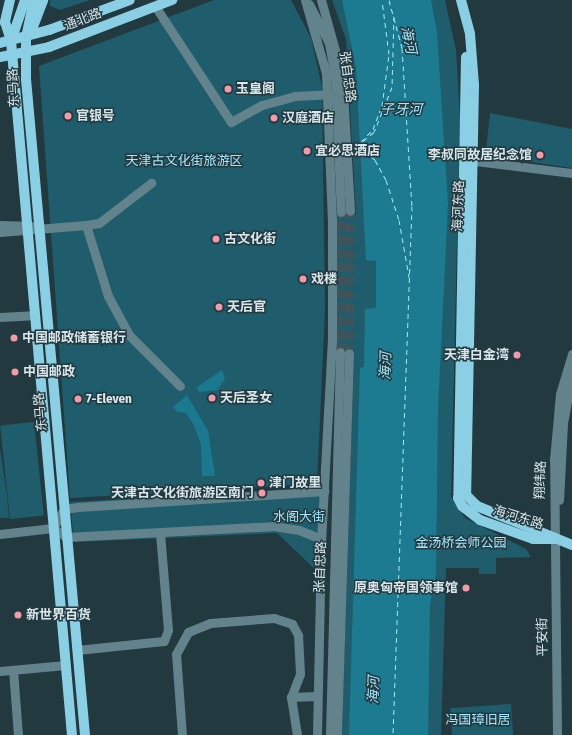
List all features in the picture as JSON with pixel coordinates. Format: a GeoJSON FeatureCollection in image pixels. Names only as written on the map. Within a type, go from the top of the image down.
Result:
{"type":"FeatureCollection","features":[{"type":"Feature","properties":{"kind":"main road"},"geometry":{"type":"LineString","coordinates":[[10,0],[5,22],[11,41]]}},
{"type":"Feature","properties":{"kind":"main road"},"geometry":{"type":"LineString","coordinates":[[11,41],[25,0]]}},
{"type":"Feature","properties":{"kind":"main road","name":"东马路"},"geometry":{"type":"LineString","coordinates":[[34,0],[26,38],[26,54],[37,228],[85,735]]}},
{"type":"Feature","properties":{"kind":"main road"},"geometry":{"type":"LineString","coordinates":[[26,38],[36,24],[43,0]]}},
{"type":"Feature","properties":{"kind":"main road","name":"通北路"},"geometry":{"type":"LineString","coordinates":[[0,43],[26,38],[130,0]]}},
{"type":"Feature","properties":{"kind":"main road","name":"通北路"},"geometry":{"type":"LineString","coordinates":[[0,57],[26,54],[172,0]]}},
{"type":"Feature","properties":{"kind":"main road","name":"海河东路"},"geometry":{"type":"LineString","coordinates":[[455,0],[466,56],[469,160]]}},
{"type":"Feature","properties":{"kind":"main road","name":"海河东路"},"geometry":{"type":"LineString","coordinates":[[461,0],[472,56],[469,160],[466,495],[477,506],[572,545]]}},
{"type":"Feature","properties":{"kind":"main road","name":"东马路"},"geometry":{"type":"LineString","coordinates":[[11,41],[25,227],[72,735]]}},
{"type":"Feature","properties":{"kind":"street"},"geometry":{"type":"LineString","coordinates":[[305,0],[324,59],[328,94],[333,282],[321,539],[317,735]]}},
{"type":"Feature","properties":{"kind":"street","name":"张自忠路"},"geometry":{"type":"LineString","coordinates":[[305,0],[318,19],[332,55],[338,108],[346,211],[342,75],[321,0]]}},
{"type":"Feature","properties":{"kind":"street"},"geometry":{"type":"LineString","coordinates":[[155,6],[231,122],[262,105],[294,96],[328,94]]}},
{"type":"Feature","properties":{"kind":"street"},"geometry":{"type":"LineString","coordinates":[[469,160],[572,173]]}},
{"type":"Feature","properties":{"kind":"street"},"geometry":{"type":"LineString","coordinates":[[0,225],[37,228],[100,223],[151,183]]}},
{"type":"Feature","properties":{"kind":"street"},"geometry":{"type":"LineString","coordinates":[[86,225],[108,296],[129,335],[180,386]]}},
{"type":"Feature","properties":{"kind":"street"},"geometry":{"type":"LineString","coordinates":[[0,232],[25,227]]}},
{"type":"Feature","properties":{"kind":"street"},"geometry":{"type":"LineString","coordinates":[[0,317],[33,315]]}},
{"type":"Feature","properties":{"kind":"street","name":"张自忠路"},"geometry":{"type":"LineString","coordinates":[[330,735],[344,353],[337,735]]}},
{"type":"Feature","properties":{"kind":"street","name":"翔纬路"},"geometry":{"type":"LineString","coordinates":[[564,423],[563,382],[572,354]]}},
{"type":"Feature","properties":{"kind":"street","name":"翔纬路"},"geometry":{"type":"LineString","coordinates":[[555,539],[564,423],[572,374]]}},
{"type":"Feature","properties":{"kind":"street"},"geometry":{"type":"LineString","coordinates":[[53,528],[64,509],[324,492]]}},
{"type":"Feature","properties":{"kind":"street"},"geometry":{"type":"LineString","coordinates":[[0,534],[53,528],[66,537],[273,526],[299,530],[321,539]]}},
{"type":"Feature","properties":{"kind":"street"},"geometry":{"type":"LineString","coordinates":[[77,650],[164,641],[168,630],[160,532]]}},
{"type":"Feature","properties":{"kind":"street","name":"平安街"},"geometry":{"type":"LineString","coordinates":[[555,539],[557,735]]}},
{"type":"Feature","properties":{"kind":"street"},"geometry":{"type":"LineString","coordinates":[[182,735],[176,654],[188,632],[200,625],[274,618],[292,624],[298,635],[300,674],[291,697],[297,735]]}},
{"type":"Feature","properties":{"kind":"street"},"geometry":{"type":"LineString","coordinates":[[0,671],[66,665]]}},
{"type":"Feature","properties":{"kind":"street"},"geometry":{"type":"LineString","coordinates":[[13,670],[18,735]]}},
{"type":"Feature","properties":{"kind":"street"},"geometry":{"type":"LineString","coordinates":[[291,697],[317,696]]}},
{"type":"Feature","properties":{"kind":"green space"},"geometry":{"type":"Polygon","coordinates":[[[50,0],[90,0],[60,10],[50,6],[50,0]]]}},
{"type":"Feature","properties":{"kind":"green space","name":"天津古文化街旅游区"},"geometry":{"type":"Polygon","coordinates":[[[214,0],[291,0],[311,38],[322,87],[325,309],[317,484],[70,498],[39,66],[214,0]]]}},
{"type":"Feature","properties":{"kind":"green space","name":"子牙河"},"geometry":{"type":"Polygon","coordinates":[[[332,0],[445,0],[456,50],[460,116],[451,496],[465,518],[526,549],[531,557],[496,558],[496,574],[479,574],[479,568],[446,568],[441,735],[342,735],[354,350],[335,349],[336,214],[356,214],[346,39],[332,0]]]}},
{"type":"Feature","properties":{"kind":"green space","name":"李叔同故居纪念馆"},"geometry":{"type":"Polygon","coordinates":[[[490,113],[572,129],[572,168],[492,156],[486,150],[490,113]]]}},
{"type":"Feature","properties":{"kind":"green space"},"geometry":{"type":"Polygon","coordinates":[[[34,422],[44,515],[10,519],[0,426],[34,422]]]}},
{"type":"Feature","properties":{"kind":"green space"},"geometry":{"type":"Polygon","coordinates":[[[0,449],[7,495],[9,518],[0,518],[0,449]]]}},
{"type":"Feature","properties":{"kind":"green space","name":"水阁大街"},"geometry":{"type":"Polygon","coordinates":[[[327,488],[323,577],[277,533],[74,542],[70,502],[327,488]]]}},
{"type":"Feature","properties":{"kind":"green space","name":"冯国璋旧居"},"geometry":{"type":"Polygon","coordinates":[[[511,704],[513,735],[452,735],[450,708],[511,704]]]}},
{"type":"Feature","properties":{"kind":"shaded area"},"geometry":{"type":"Polygon","coordinates":[[[222,370],[225,379],[217,390],[199,392],[197,387],[222,370]]]}},
{"type":"Feature","properties":{"kind":"shaded area"},"geometry":{"type":"Polygon","coordinates":[[[187,395],[208,431],[215,476],[202,476],[201,445],[194,425],[186,413],[178,412],[173,407],[187,395]]]}},
{"type":"Feature","properties":{"kind":"water","name":"子牙河"},"geometry":{"type":"Polygon","coordinates":[[[342,0],[431,0],[437,33],[448,204],[438,409],[436,573],[430,605],[428,735],[349,735],[360,368],[364,367],[365,309],[376,308],[376,261],[366,260],[356,68],[342,0]]]}},
{"type":"Feature","properties":{"kind":"ferry route"},"geometry":{"type":"LineString","coordinates":[[361,142],[373,129],[382,106],[389,54],[382,0]]}},
{"type":"Feature","properties":{"kind":"ferry route"},"geometry":{"type":"LineString","coordinates":[[389,0],[402,48],[412,206],[393,735]]}},
{"type":"Feature","properties":{"kind":"ferry route"},"geometry":{"type":"LineString","coordinates":[[394,16],[392,87],[374,132],[358,145],[375,160],[386,180],[399,220],[409,277]]}},
{"type":"Feature","properties":{"kind":"tunnel"},"geometry":{"type":"LineString","coordinates":[[349,353],[350,211]]}},
{"type":"Feature","properties":{"kind":"tunnel"},"geometry":{"type":"LineString","coordinates":[[340,352],[341,212]]}},
{"type":"Feature","properties":{"kind":"place","name":"玉皇阁"},"geometry":{"type":"Point","coordinates":[228,89]}},
{"type":"Feature","properties":{"kind":"place","name":"官银号"},"geometry":{"type":"Point","coordinates":[68,116]}},
{"type":"Feature","properties":{"kind":"place","name":"汉庭酒店"},"geometry":{"type":"Point","coordinates":[274,118]}},
{"type":"Feature","properties":{"kind":"place","name":"宜必思酒店"},"geometry":{"type":"Point","coordinates":[307,151]}},
{"type":"Feature","properties":{"kind":"place","name":"李叔同故居纪念馆"},"geometry":{"type":"Point","coordinates":[540,155]}},
{"type":"Feature","properties":{"kind":"place","name":"古文化街"},"geometry":{"type":"Point","coordinates":[216,239]}},
{"type":"Feature","properties":{"kind":"place","name":"戏楼"},"geometry":{"type":"Point","coordinates":[303,279]}},
{"type":"Feature","properties":{"kind":"place","name":"天后官"},"geometry":{"type":"Point","coordinates":[219,307]}},
{"type":"Feature","properties":{"kind":"place","name":"中国邮政储蓄银行"},"geometry":{"type":"Point","coordinates":[14,338]}},
{"type":"Feature","properties":{"kind":"place","name":"天津白金湾"},"geometry":{"type":"Point","coordinates":[517,355]}},
{"type":"Feature","properties":{"kind":"place","name":"中国邮政"},"geometry":{"type":"Point","coordinates":[15,372]}},
{"type":"Feature","properties":{"kind":"place","name":"天后圣女"},"geometry":{"type":"Point","coordinates":[212,398]}},
{"type":"Feature","properties":{"kind":"place","name":"7-Eleven"},"geometry":{"type":"Point","coordinates":[78,399]}},
{"type":"Feature","properties":{"kind":"place","name":"津门故里"},"geometry":{"type":"Point","coordinates":[261,483]}},
{"type":"Feature","properties":{"kind":"place","name":"天津古文化街旅游区南门"},"geometry":{"type":"Point","coordinates":[262,493]}},
{"type":"Feature","properties":{"kind":"place","name":"原奥匈帝国领事馆"},"geometry":{"type":"Point","coordinates":[466,588]}},
{"type":"Feature","properties":{"kind":"place","name":"新世界百货"},"geometry":{"type":"Point","coordinates":[18,615]}},
{"type":"Feature","properties":{"kind":"water label","name":"海河"},"geometry":{"type":"Point","coordinates":[408,40]}},
{"type":"Feature","properties":{"kind":"water label","name":"海河"},"geometry":{"type":"Point","coordinates":[386,366]}},
{"type":"Feature","properties":{"kind":"water label","name":"海河"},"geometry":{"type":"Point","coordinates":[374,690]}},
{"type":"Feature","properties":{"kind":"park label","name":"金汤桥会师公园"},"geometry":{"type":"Point","coordinates":[461,543]}}]}
